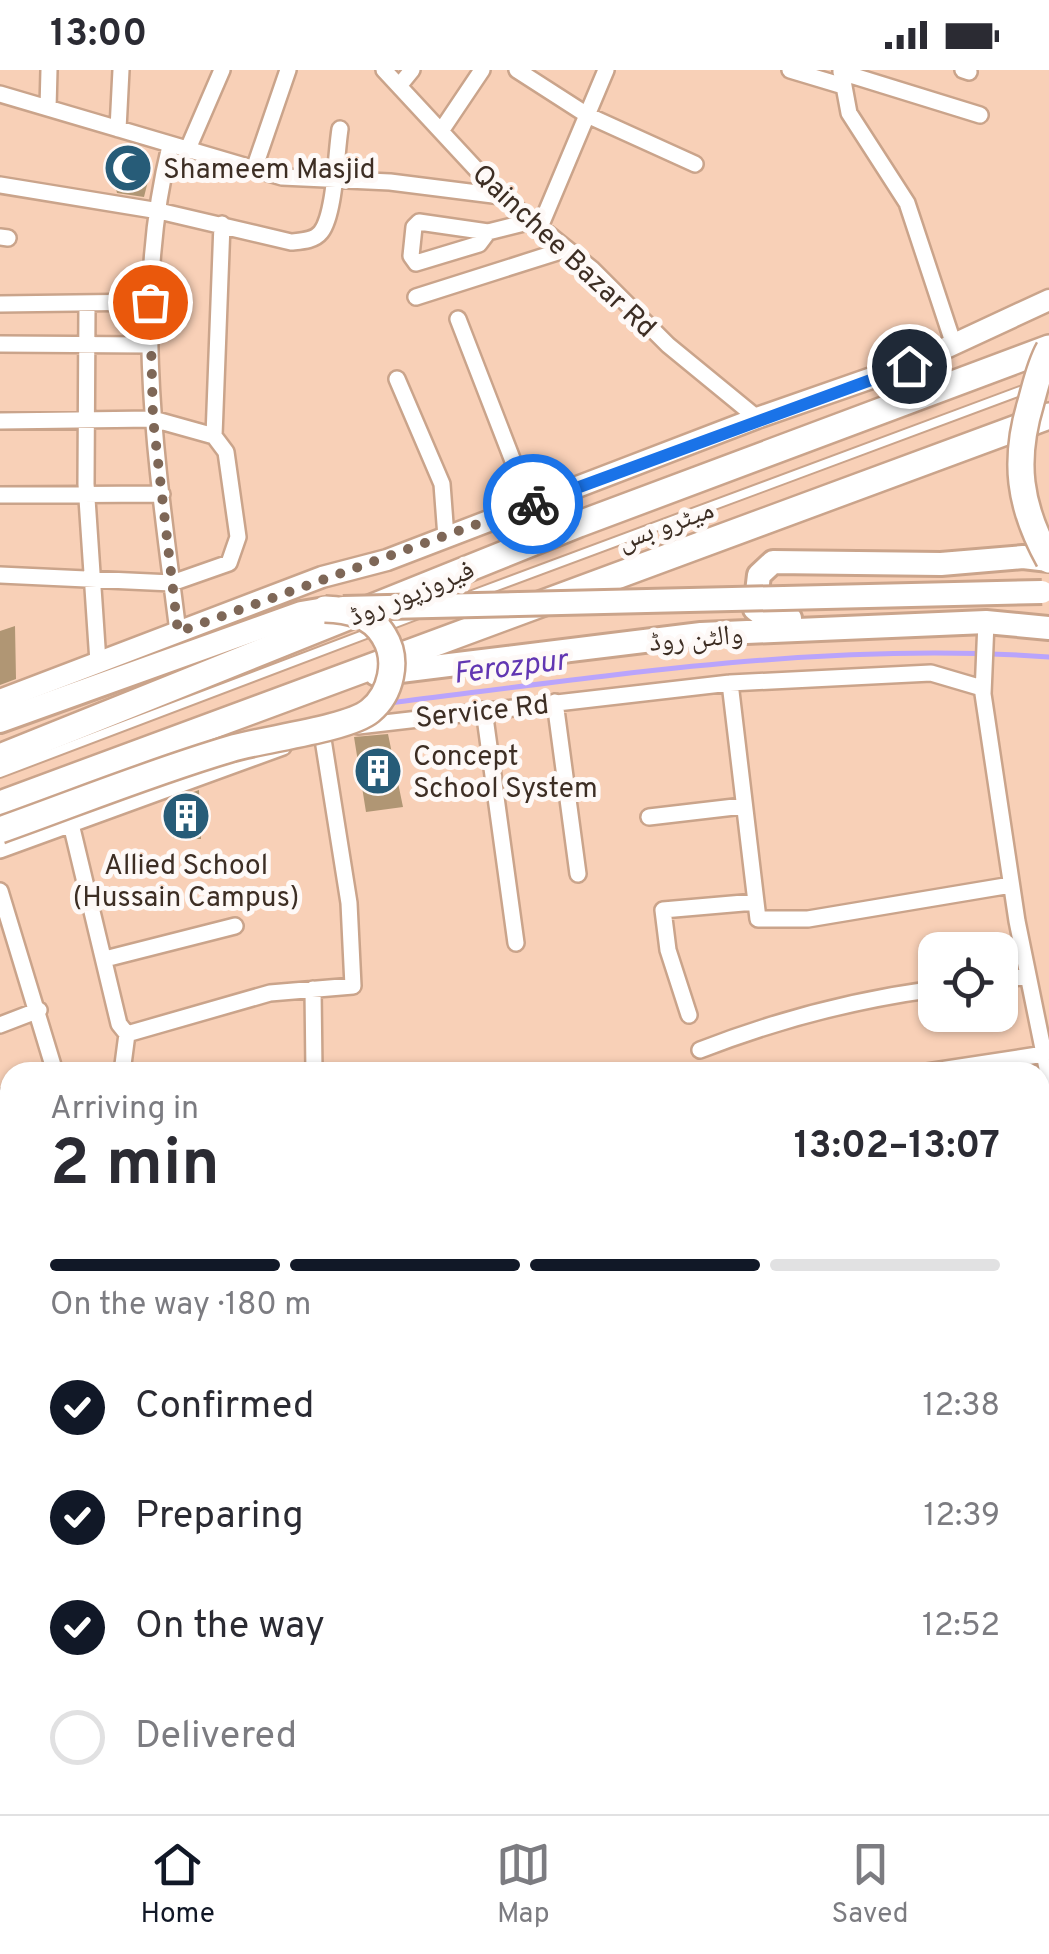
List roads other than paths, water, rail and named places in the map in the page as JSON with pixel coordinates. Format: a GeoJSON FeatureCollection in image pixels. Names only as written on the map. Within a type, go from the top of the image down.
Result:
{"type":"FeatureCollection","features":[{"type":"Feature","properties":{"kind":"main road"},"geometry":{"type":"LineString","coordinates":[[1049,349],[1022,432],[1018,464],[1022,503],[1049,560]]}},
{"type":"Feature","properties":{"kind":"main road","name":"فیروزپور روڈ"},"geometry":{"type":"LineString","coordinates":[[0,757],[579,524],[1049,349]]}},
{"type":"Feature","properties":{"kind":"main road","name":"فیروزپور روڈ"},"geometry":{"type":"LineString","coordinates":[[0,804],[1049,416]]}},
{"type":"Feature","properties":{"kind":"main road"},"geometry":{"type":"LineString","coordinates":[[938,623],[926,611],[768,619],[756,610],[754,586],[764,566],[783,561],[942,564],[1023,556],[1049,560]]}},
{"type":"Feature","properties":{"kind":"main road"},"geometry":{"type":"LineString","coordinates":[[0,721],[301,613],[325,609],[500,601],[1045,592]]}},
{"type":"Feature","properties":{"kind":"main road"},"geometry":{"type":"LineString","coordinates":[[0,830],[225,750],[348,722],[368,713],[384,695],[392,676],[391,653],[384,636],[372,622],[351,610],[325,609]]}},
{"type":"Feature","properties":{"kind":"main road","name":"والٹن روڈ"},"geometry":{"type":"LineString","coordinates":[[344,678],[701,634],[986,622],[1049,628]]}},
{"type":"Feature","properties":{"kind":"street"},"geometry":{"type":"LineString","coordinates":[[48,108],[49,70]]}},
{"type":"Feature","properties":{"kind":"street"},"geometry":{"type":"LineString","coordinates":[[118,129],[121,70]]}},
{"type":"Feature","properties":{"kind":"street"},"geometry":{"type":"LineString","coordinates":[[178,632],[153,419],[148,345],[150,302],[159,211],[178,149],[222,70]]}},
{"type":"Feature","properties":{"kind":"street"},"geometry":{"type":"LineString","coordinates":[[254,169],[288,70]]}},
{"type":"Feature","properties":{"kind":"street","name":"Qainchee Bazar Rd"},"geometry":{"type":"LineString","coordinates":[[384,70],[501,196],[568,250],[668,345],[758,418]]}},
{"type":"Feature","properties":{"kind":"street"},"geometry":{"type":"LineString","coordinates":[[399,86],[412,70]]}},
{"type":"Feature","properties":{"kind":"street"},"geometry":{"type":"LineString","coordinates":[[441,131],[482,70]]}},
{"type":"Feature","properties":{"kind":"street"},"geometry":{"type":"LineString","coordinates":[[517,70],[587,115],[695,164]]}},
{"type":"Feature","properties":{"kind":"street"},"geometry":{"type":"LineString","coordinates":[[488,232],[479,244],[416,263],[410,256],[414,227],[419,222],[488,232],[536,224],[606,70]]}},
{"type":"Feature","properties":{"kind":"street"},"geometry":{"type":"LineString","coordinates":[[790,70],[841,75],[980,115]]}},
{"type":"Feature","properties":{"kind":"street"},"geometry":{"type":"LineString","coordinates":[[841,75],[848,113],[873,157],[908,203],[954,345]]}},
{"type":"Feature","properties":{"kind":"street"},"geometry":{"type":"LineString","coordinates":[[0,94],[282,177],[501,196]]}},
{"type":"Feature","properties":{"kind":"street"},"geometry":{"type":"LineString","coordinates":[[0,184],[159,211],[291,242],[312,240],[322,232],[340,129]]}},
{"type":"Feature","properties":{"kind":"street"},"geometry":{"type":"LineString","coordinates":[[214,436],[222,224]]}},
{"type":"Feature","properties":{"kind":"street"},"geometry":{"type":"LineString","coordinates":[[416,297],[568,250]]}},
{"type":"Feature","properties":{"kind":"street"},"geometry":{"type":"LineString","coordinates":[[0,700],[322,577],[387,560],[758,418],[909,366],[1049,300]]}},
{"type":"Feature","properties":{"kind":"street"},"geometry":{"type":"LineString","coordinates":[[0,304],[150,302]]}},
{"type":"Feature","properties":{"kind":"street"},"geometry":{"type":"LineString","coordinates":[[87,305],[87,495],[98,662]]}},
{"type":"Feature","properties":{"kind":"street"},"geometry":{"type":"LineString","coordinates":[[458,319],[530,505]]}},
{"type":"Feature","properties":{"kind":"street"},"geometry":{"type":"LineString","coordinates":[[0,344],[148,345]]}},
{"type":"Feature","properties":{"kind":"street"},"geometry":{"type":"LineString","coordinates":[[397,379],[442,484],[446,538]]}},
{"type":"Feature","properties":{"kind":"street"},"geometry":{"type":"LineString","coordinates":[[0,421],[153,419],[214,436],[226,452],[238,538],[236,553],[229,563],[172,583],[0,575]]}},
{"type":"Feature","properties":{"kind":"street"},"geometry":{"type":"LineString","coordinates":[[0,495],[162,494]]}},
{"type":"Feature","properties":{"kind":"street"},"geometry":{"type":"LineString","coordinates":[[986,622],[982,688],[1011,885],[1046,1062]]}},
{"type":"Feature","properties":{"kind":"street","name":"Service Rd"},"geometry":{"type":"LineString","coordinates":[[0,850],[322,734],[484,710],[730,683],[931,673],[982,688]]}},
{"type":"Feature","properties":{"kind":"street"},"geometry":{"type":"LineString","coordinates":[[730,683],[758,919],[808,919],[1011,885]]}},
{"type":"Feature","properties":{"kind":"street"},"geometry":{"type":"LineString","coordinates":[[555,702],[578,874]]}},
{"type":"Feature","properties":{"kind":"street"},"geometry":{"type":"LineString","coordinates":[[484,710],[516,943]]}},
{"type":"Feature","properties":{"kind":"street"},"geometry":{"type":"LineString","coordinates":[[127,1034],[270,993],[354,986],[348,903],[322,734]]}},
{"type":"Feature","properties":{"kind":"street"},"geometry":{"type":"LineString","coordinates":[[648,817],[744,806]]}},
{"type":"Feature","properties":{"kind":"street"},"geometry":{"type":"LineString","coordinates":[[71,824],[119,1024],[127,1034],[123,1062]]}},
{"type":"Feature","properties":{"kind":"street"},"geometry":{"type":"LineString","coordinates":[[0,891],[52,1062]]}},
{"type":"Feature","properties":{"kind":"street"},"geometry":{"type":"LineString","coordinates":[[689,1016],[668,950],[664,910],[755,902]]}},
{"type":"Feature","properties":{"kind":"street"},"geometry":{"type":"LineString","coordinates":[[105,959],[235,926]]}},
{"type":"Feature","properties":{"kind":"street"},"geometry":{"type":"LineString","coordinates":[[0,951],[18,945]]}},
{"type":"Feature","properties":{"kind":"street"},"geometry":{"type":"LineString","coordinates":[[1018,977],[1028,976]]}},
{"type":"Feature","properties":{"kind":"street"},"geometry":{"type":"LineString","coordinates":[[313,990],[314,1062]]}},
{"type":"Feature","properties":{"kind":"street"},"geometry":{"type":"LineString","coordinates":[[700,1050],[776,1021],[862,998],[918,990]]}},
{"type":"Feature","properties":{"kind":"street"},"geometry":{"type":"LineString","coordinates":[[0,1025],[38,1010]]}},
{"type":"Feature","properties":{"kind":"street"},"geometry":{"type":"LineString","coordinates":[[992,1062],[1044,1054]]}},
{"type":"Feature","properties":{"kind":"lane","name":"میٹرو بس"},"geometry":{"type":"LineString","coordinates":[[0,774],[262,671],[1049,380]]}},
{"type":"Feature","properties":{"kind":"waterway","name":"Ferozpur"},"geometry":{"type":"LineString","coordinates":[[390,703],[636,672],[801,657],[967,653],[1049,657]]}},
{"type":"Feature","properties":{"kind":"place","name":"Shameem Masjid"},"geometry":{"type":"Point","coordinates":[128,168]}},
{"type":"Feature","properties":{"kind":"place","name":"Concept School System"},"geometry":{"type":"Point","coordinates":[378,771]}},
{"type":"Feature","properties":{"kind":"place","name":"Allied School (Hussain Campus)"},"geometry":{"type":"Point","coordinates":[186,816]}}]}
